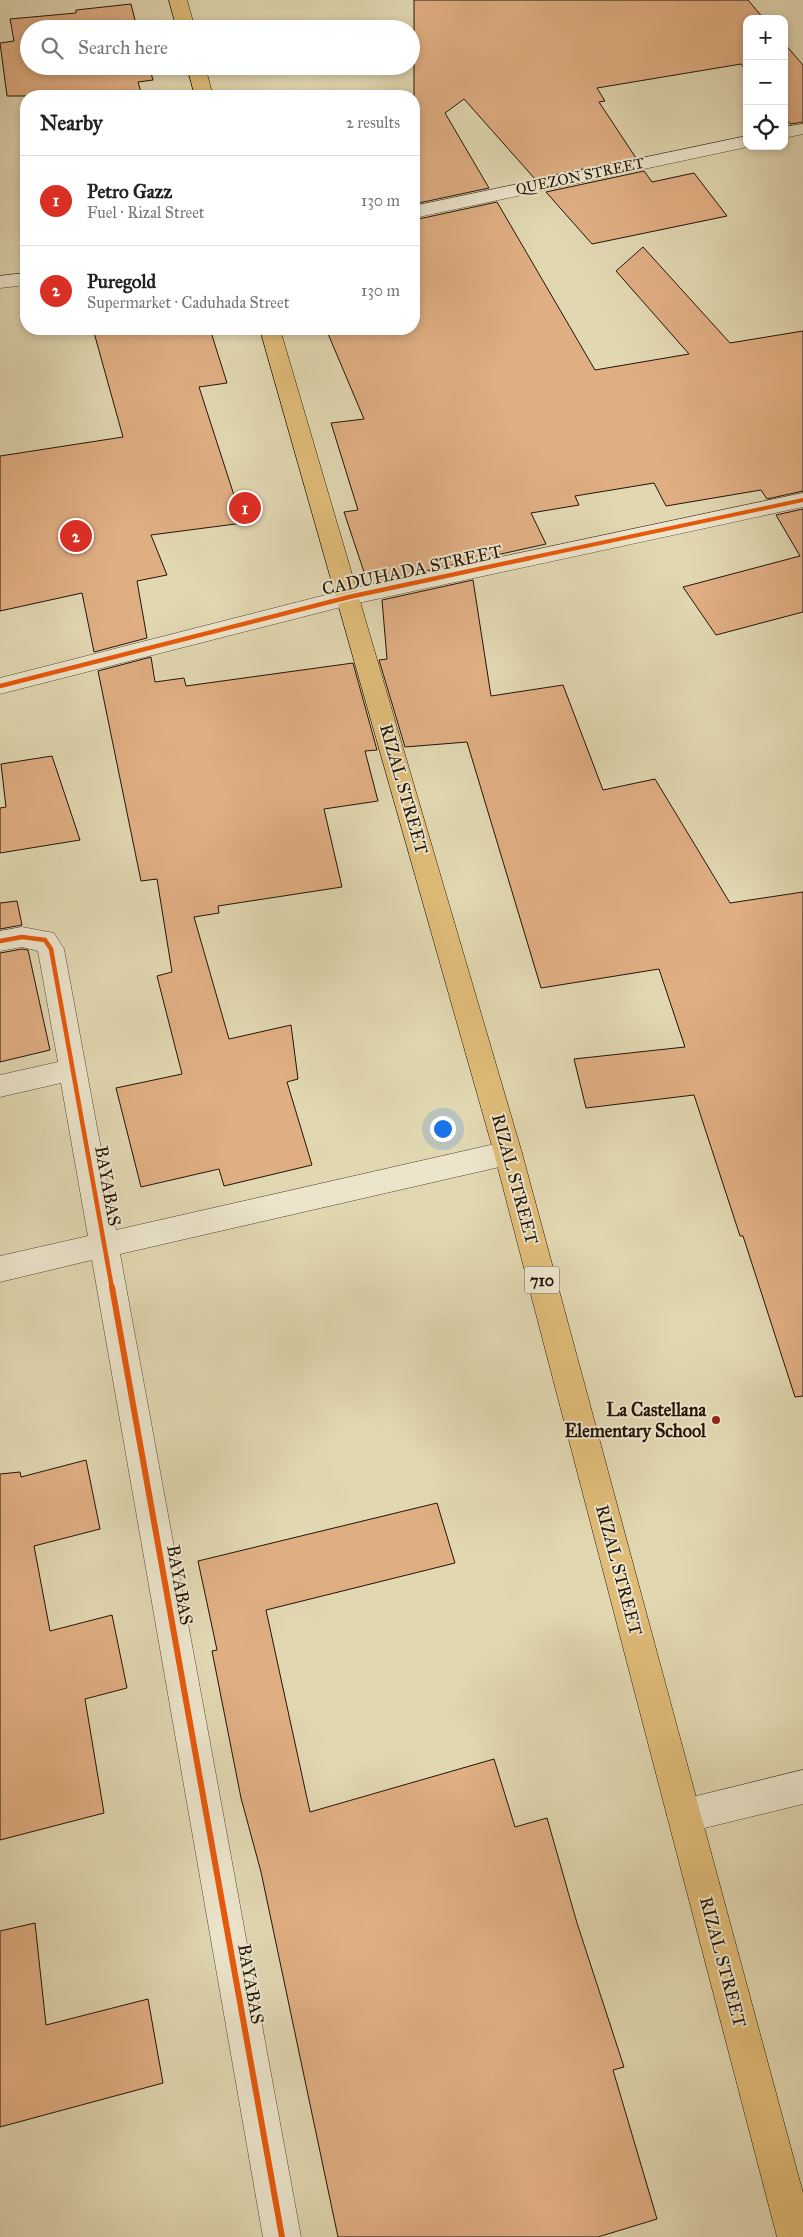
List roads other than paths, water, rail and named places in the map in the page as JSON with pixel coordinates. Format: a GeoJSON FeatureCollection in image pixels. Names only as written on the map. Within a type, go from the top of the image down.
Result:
{"type":"FeatureCollection","features":[{"type":"Feature","properties":{"kind":"main road"},"geometry":{"type":"LineString","coordinates":[[178,0],[184,20]]}},
{"type":"Feature","properties":{"kind":"main road"},"geometry":{"type":"LineString","coordinates":[[198,75],[202,90]]}},
{"type":"Feature","properties":{"kind":"main road","name":"RIZAL STREET"},"geometry":{"type":"LineString","coordinates":[[272,335],[350,597],[508,1153],[796,2237]]}},
{"type":"Feature","properties":{"kind":"street"},"geometry":{"type":"LineString","coordinates":[[788,132],[803,129]]}},
{"type":"Feature","properties":{"kind":"street","name":"QUEZON STREET"},"geometry":{"type":"LineString","coordinates":[[420,211],[743,142]]}},
{"type":"Feature","properties":{"kind":"street"},"geometry":{"type":"LineString","coordinates":[[0,282],[20,280]]}},
{"type":"Feature","properties":{"kind":"street","name":"CADUHADA STREET"},"geometry":{"type":"LineString","coordinates":[[0,686],[350,597],[803,500]]}},
{"type":"Feature","properties":{"kind":"street","name":"BAYABAS"},"geometry":{"type":"LineString","coordinates":[[0,941],[22,937],[45,940],[51,949],[282,2237]]}},
{"type":"Feature","properties":{"kind":"street"},"geometry":{"type":"LineString","coordinates":[[0,1086],[73,1070]]}},
{"type":"Feature","properties":{"kind":"street"},"geometry":{"type":"LineString","coordinates":[[0,1269],[508,1153]]}},
{"type":"Feature","properties":{"kind":"street"},"geometry":{"type":"LineString","coordinates":[[684,1816],[803,1787]]}},
{"type":"Feature","properties":{"kind":"place","name":"Petro Gazz"},"geometry":{"type":"Point","coordinates":[245,508]}},
{"type":"Feature","properties":{"kind":"place","name":"Puregold"},"geometry":{"type":"Point","coordinates":[76,536]}},
{"type":"Feature","properties":{"kind":"place","name":"La Castellana Elementary School"},"geometry":{"type":"Point","coordinates":[716,1420]}}]}
